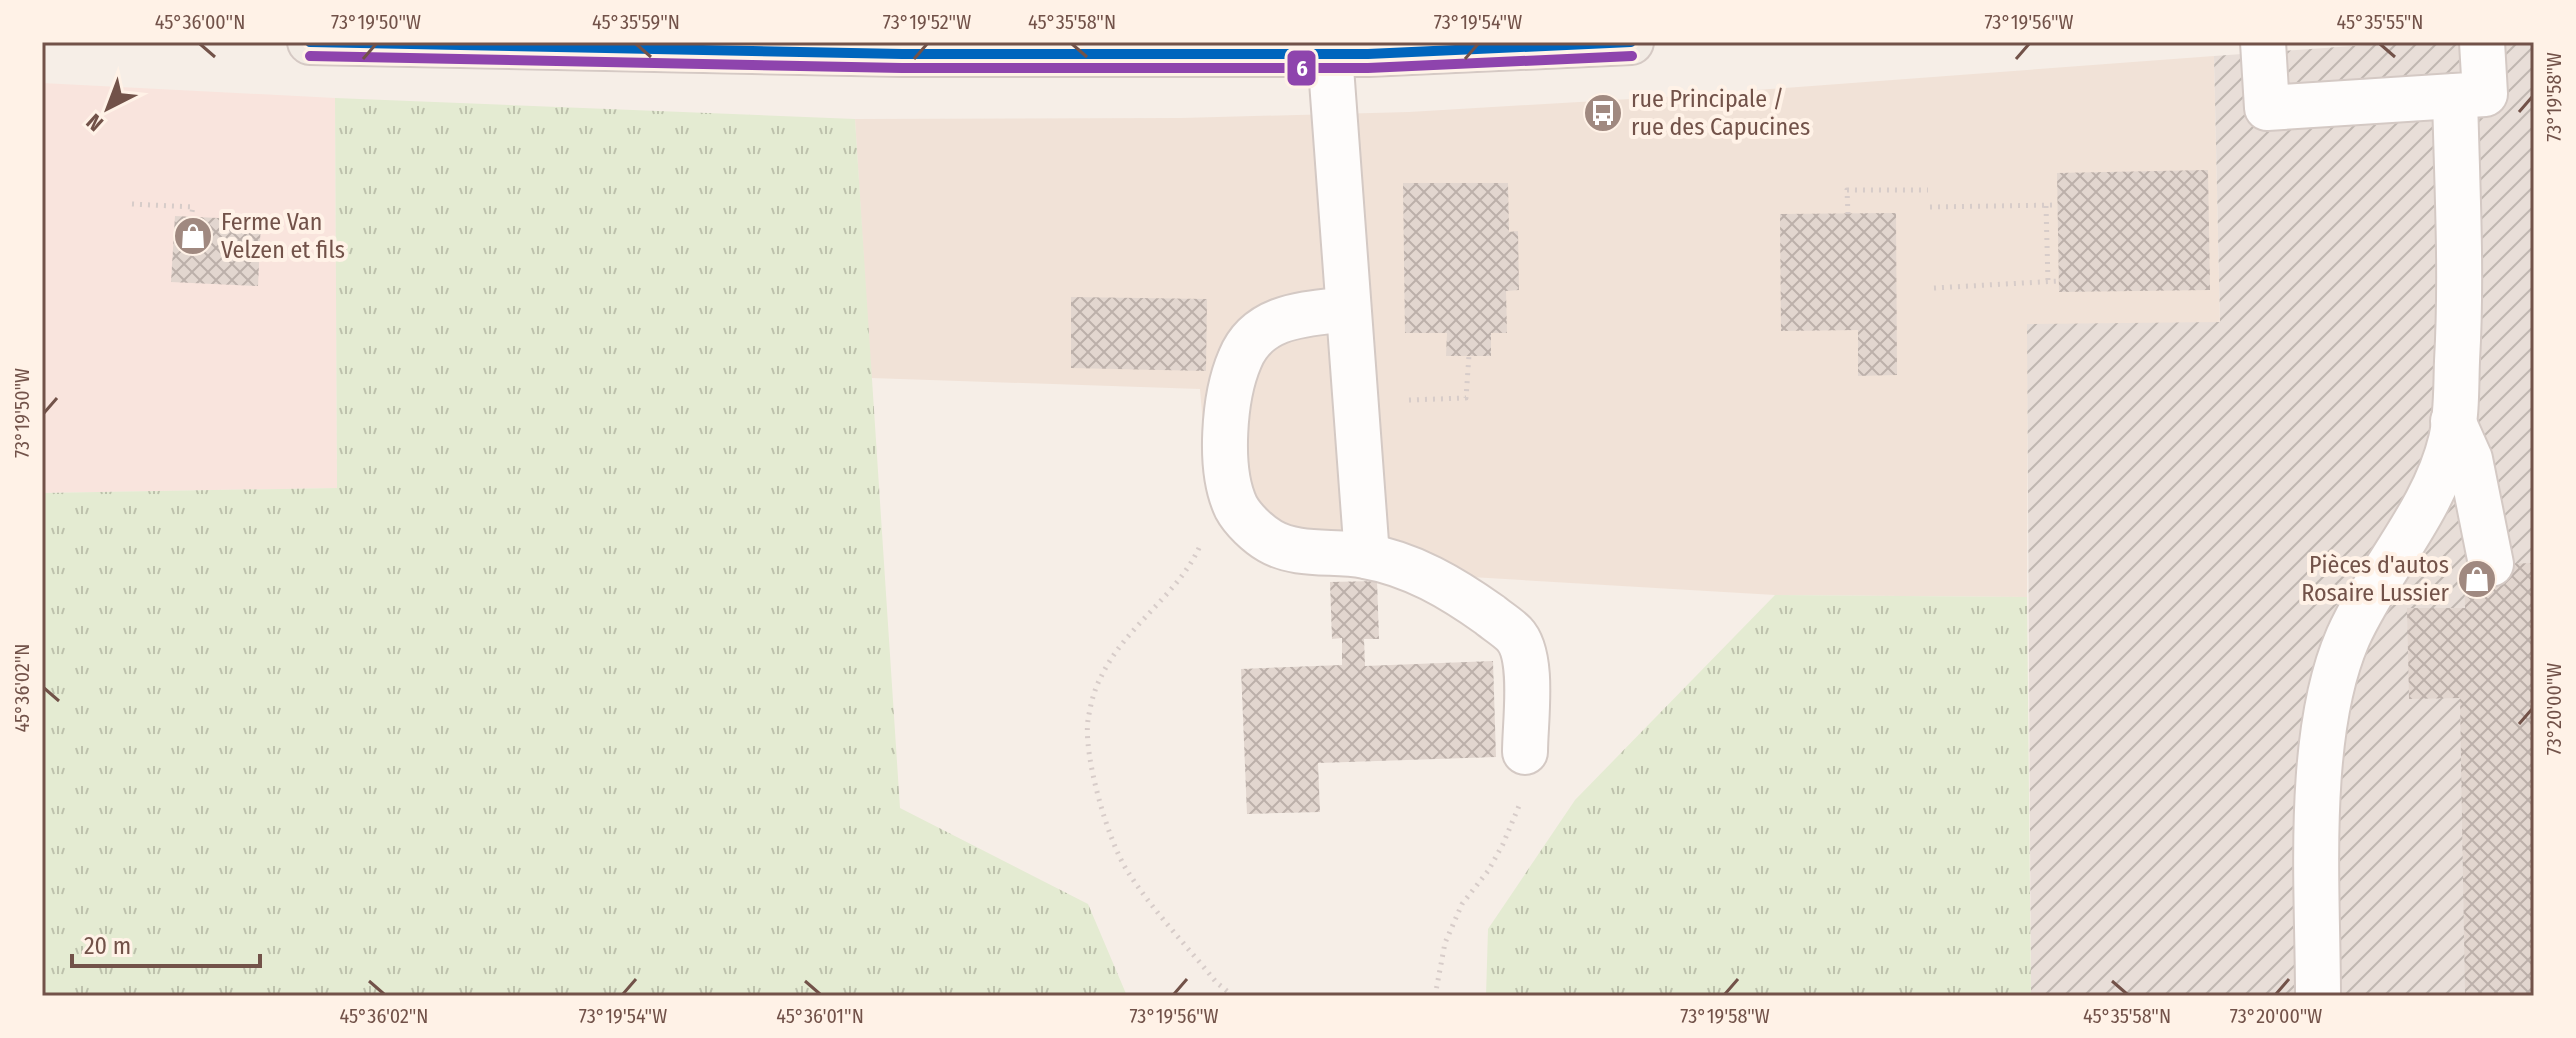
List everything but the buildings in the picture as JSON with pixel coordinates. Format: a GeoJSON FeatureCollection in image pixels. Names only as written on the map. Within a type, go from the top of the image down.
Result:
{"type":"FeatureCollection","features":[{"type":"Feature","properties":{"kind":"main road"},"geometry":{"type":"LineString","coordinates":[[310,42],[902,54],[1306,50],[1631,42]]}},
{"type":"Feature","properties":{"kind":"lane"},"geometry":{"type":"LineString","coordinates":[[2263,42],[2267,108],[2485,94],[2482,42]]}},
{"type":"Feature","properties":{"kind":"lane"},"geometry":{"type":"LineString","coordinates":[[1306,50],[1348,309],[1367,556]]}},
{"type":"Feature","properties":{"kind":"lane"},"geometry":{"type":"LineString","coordinates":[[2318,996],[2318,816],[2321,750],[2332,687],[2347,639],[2435,484],[2452,439],[2460,310],[2455,96]]}},
{"type":"Feature","properties":{"kind":"lane"},"geometry":{"type":"LineString","coordinates":[[1348,309],[1294,315],[1267,325],[1244,347],[1233,375],[1224,426],[1229,481],[1236,508],[1255,530],[1271,542],[1289,548],[1367,556],[1421,572],[1461,594],[1514,633],[1523,647],[1526,664],[1510,708],[1525,752]]}},
{"type":"Feature","properties":{"kind":"lane"},"geometry":{"type":"LineString","coordinates":[[2453,421],[2470,459],[2491,564]]}},
{"type":"Feature","properties":{"kind":"path"},"geometry":{"type":"LineString","coordinates":[[1848,214],[1847,190],[1928,190]]}},
{"type":"Feature","properties":{"kind":"path"},"geometry":{"type":"LineString","coordinates":[[132,204],[193,207],[191,217]]}},
{"type":"Feature","properties":{"kind":"path"},"geometry":{"type":"LineString","coordinates":[[1930,207],[2058,205]]}},
{"type":"Feature","properties":{"kind":"path"},"geometry":{"type":"LineString","coordinates":[[2046,206],[2048,282]]}},
{"type":"Feature","properties":{"kind":"path"},"geometry":{"type":"LineString","coordinates":[[1934,288],[2059,281]]}},
{"type":"Feature","properties":{"kind":"path"},"geometry":{"type":"LineString","coordinates":[[1356,402],[1466,398],[1469,355]]}},
{"type":"Feature","properties":{"kind":"path"},"geometry":{"type":"LineString","coordinates":[[1229,481],[1191,565],[1132,630],[1100,678],[1088,721],[1090,760],[1105,819],[1127,871],[1216,982],[1233,996]]}},
{"type":"Feature","properties":{"kind":"path"},"geometry":{"type":"LineString","coordinates":[[1435,996],[1445,943],[1462,904],[1488,871],[1515,817],[1525,787],[1525,752]]}},
{"type":"Feature","properties":{"kind":"shaded area"},"geometry":{"type":"Polygon","coordinates":[[[2408,42],[2534,42],[2534,996],[2031,996],[2027,324],[2220,322],[2214,56],[2408,42]]]}},
{"type":"Feature","properties":{"kind":"shaded area"},"geometry":{"type":"Polygon","coordinates":[[[2214,56],[2220,323],[2028,325],[2027,597],[1775,595],[1268,565],[1227,532],[1208,485],[1200,389],[871,378],[855,119],[1181,118],[1409,112],[1664,97],[2214,56]]]}},
{"type":"Feature","properties":{"kind":"shaded area"},"geometry":{"type":"Polygon","coordinates":[[[42,83],[335,98],[337,488],[42,493],[42,83]]]}},
{"type":"Feature","properties":{"kind":"green space"},"geometry":{"type":"Polygon","coordinates":[[[335,98],[855,119],[900,808],[1088,904],[1127,996],[42,996],[42,493],[337,488],[335,98]]]}},
{"type":"Feature","properties":{"kind":"green space"},"geometry":{"type":"Polygon","coordinates":[[[1775,595],[2027,597],[2031,996],[1486,996],[1488,929],[1575,800],[1775,595]]]}},
{"type":"Feature","properties":{"kind":"transit line"},"geometry":{"type":"LineString","coordinates":[[310,42],[902,54],[1368,54],[1631,42]]}},
{"type":"Feature","properties":{"kind":"transit line","name":"6"},"geometry":{"type":"LineString","coordinates":[[310,56],[902,68],[1368,68],[1632,56]]}},
{"type":"Feature","properties":{"kind":"place","name":"rue Principale / rue des Capucines"},"geometry":{"type":"Point","coordinates":[1603,113]}},
{"type":"Feature","properties":{"kind":"place","name":"Ferme Van Velzen et fils"},"geometry":{"type":"Point","coordinates":[193,236]}},
{"type":"Feature","properties":{"kind":"place","name":"Pièces d'autos Rosaire Lussier"},"geometry":{"type":"Point","coordinates":[2477,579]}}]}
